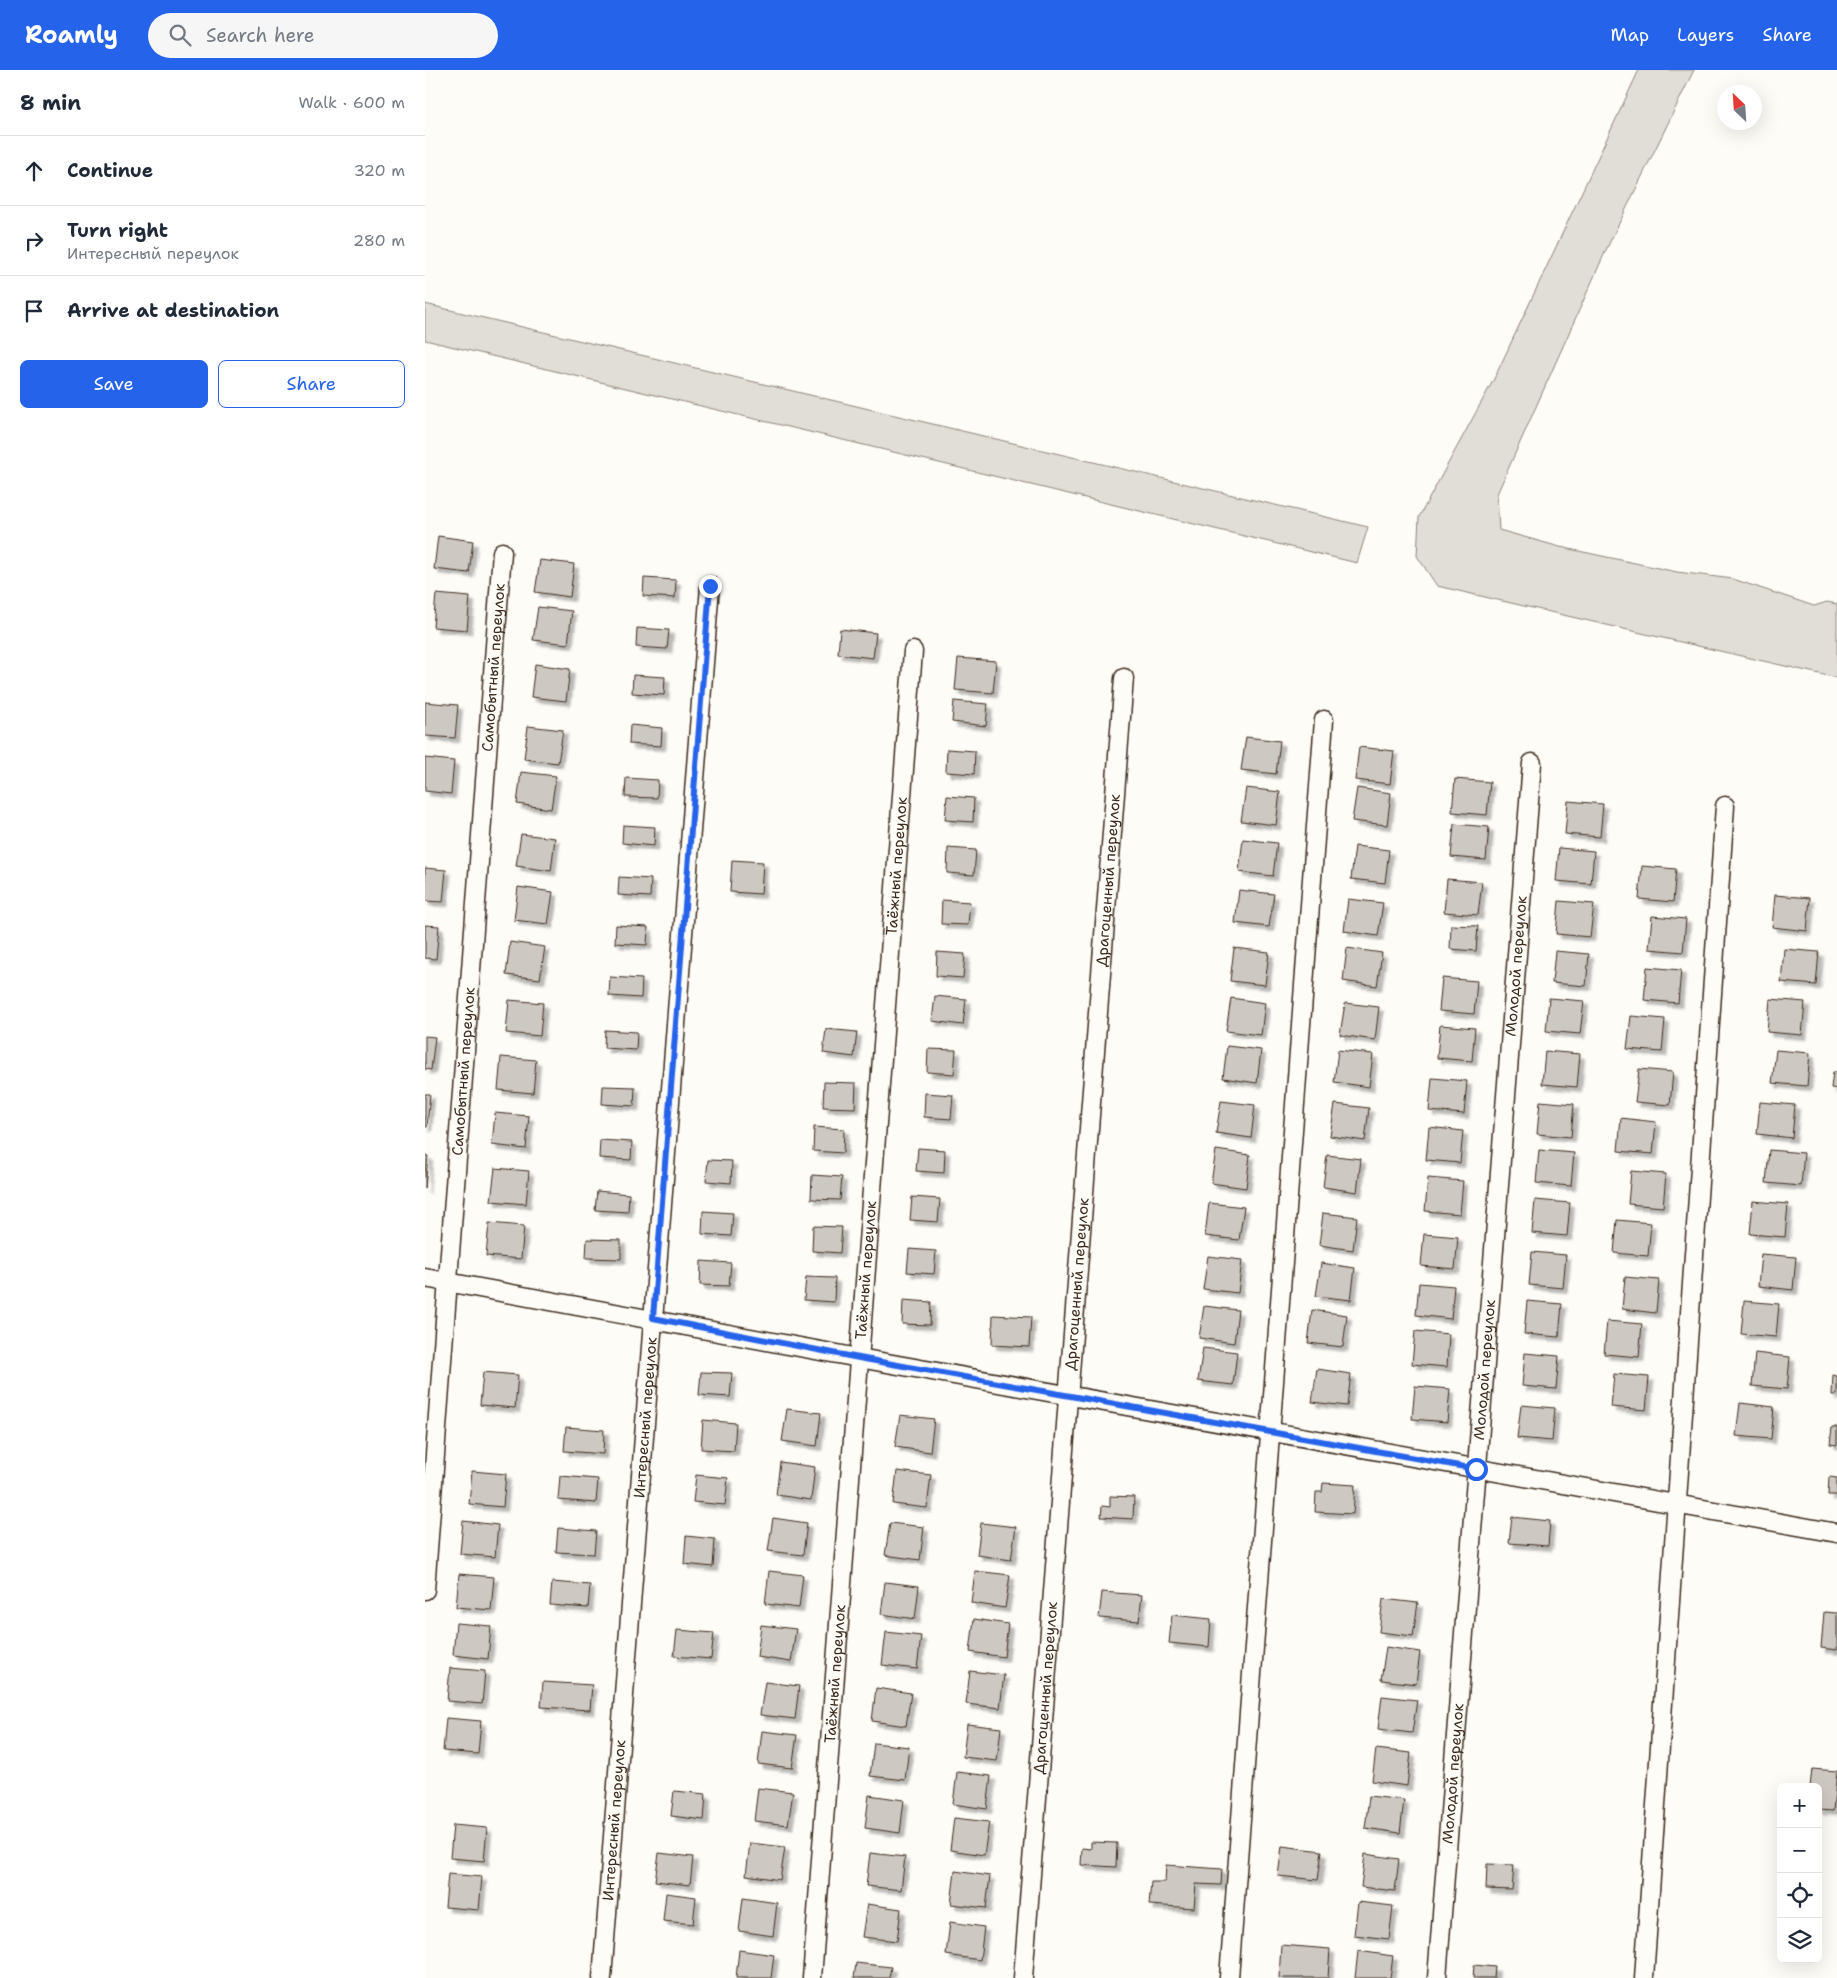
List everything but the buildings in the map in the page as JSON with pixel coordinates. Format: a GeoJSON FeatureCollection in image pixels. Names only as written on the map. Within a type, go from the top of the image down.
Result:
{"type":"FeatureCollection","features":[{"type":"Feature","properties":{"kind":"street","name":"Самобытный переулок"},"geometry":{"type":"LineString","coordinates":[[425,1590],[502,552]]}},
{"type":"Feature","properties":{"kind":"street","name":"Интересный переулок"},"geometry":{"type":"LineString","coordinates":[[602,1978],[710,586]]}},
{"type":"Feature","properties":{"kind":"street","name":"Таёжный переулок"},"geometry":{"type":"LineString","coordinates":[[812,1978],[913,651]]}},
{"type":"Feature","properties":{"kind":"street","name":"Драгоценный переулок"},"geometry":{"type":"LineString","coordinates":[[1023,1978],[1124,678]]}},
{"type":"Feature","properties":{"kind":"street"},"geometry":{"type":"LineString","coordinates":[[1229,1978],[1324,720]]}},
{"type":"Feature","properties":{"kind":"street","name":"Молодой переулок"},"geometry":{"type":"LineString","coordinates":[[1437,1978],[1532,763]]}},
{"type":"Feature","properties":{"kind":"street"},"geometry":{"type":"LineString","coordinates":[[1644,1978],[1725,806]]}},
{"type":"Feature","properties":{"kind":"street"},"geometry":{"type":"LineString","coordinates":[[425,1278],[653,1318],[859,1358],[1271,1430],[1476,1469],[1677,1503],[1837,1533]]}},
{"type":"Feature","properties":{"kind":"shaded area"},"geometry":{"type":"Polygon","coordinates":[[[1639,70],[1694,70],[1606,250],[1497,494],[1499,530],[1560,547],[1677,572],[1733,579],[1814,606],[1827,602],[1837,604],[1837,678],[1437,586],[1417,556],[1419,517],[1494,379],[1639,70]]]}},
{"type":"Feature","properties":{"kind":"shaded area"},"geometry":{"type":"Polygon","coordinates":[[[425,304],[1368,527],[1357,563],[425,340],[425,304]]]}},
{"type":"Feature","properties":{"kind":"route"},"geometry":{"type":"LineString","coordinates":[[710,586],[653,1318],[859,1358],[1271,1430],[1476,1469]]}}]}
